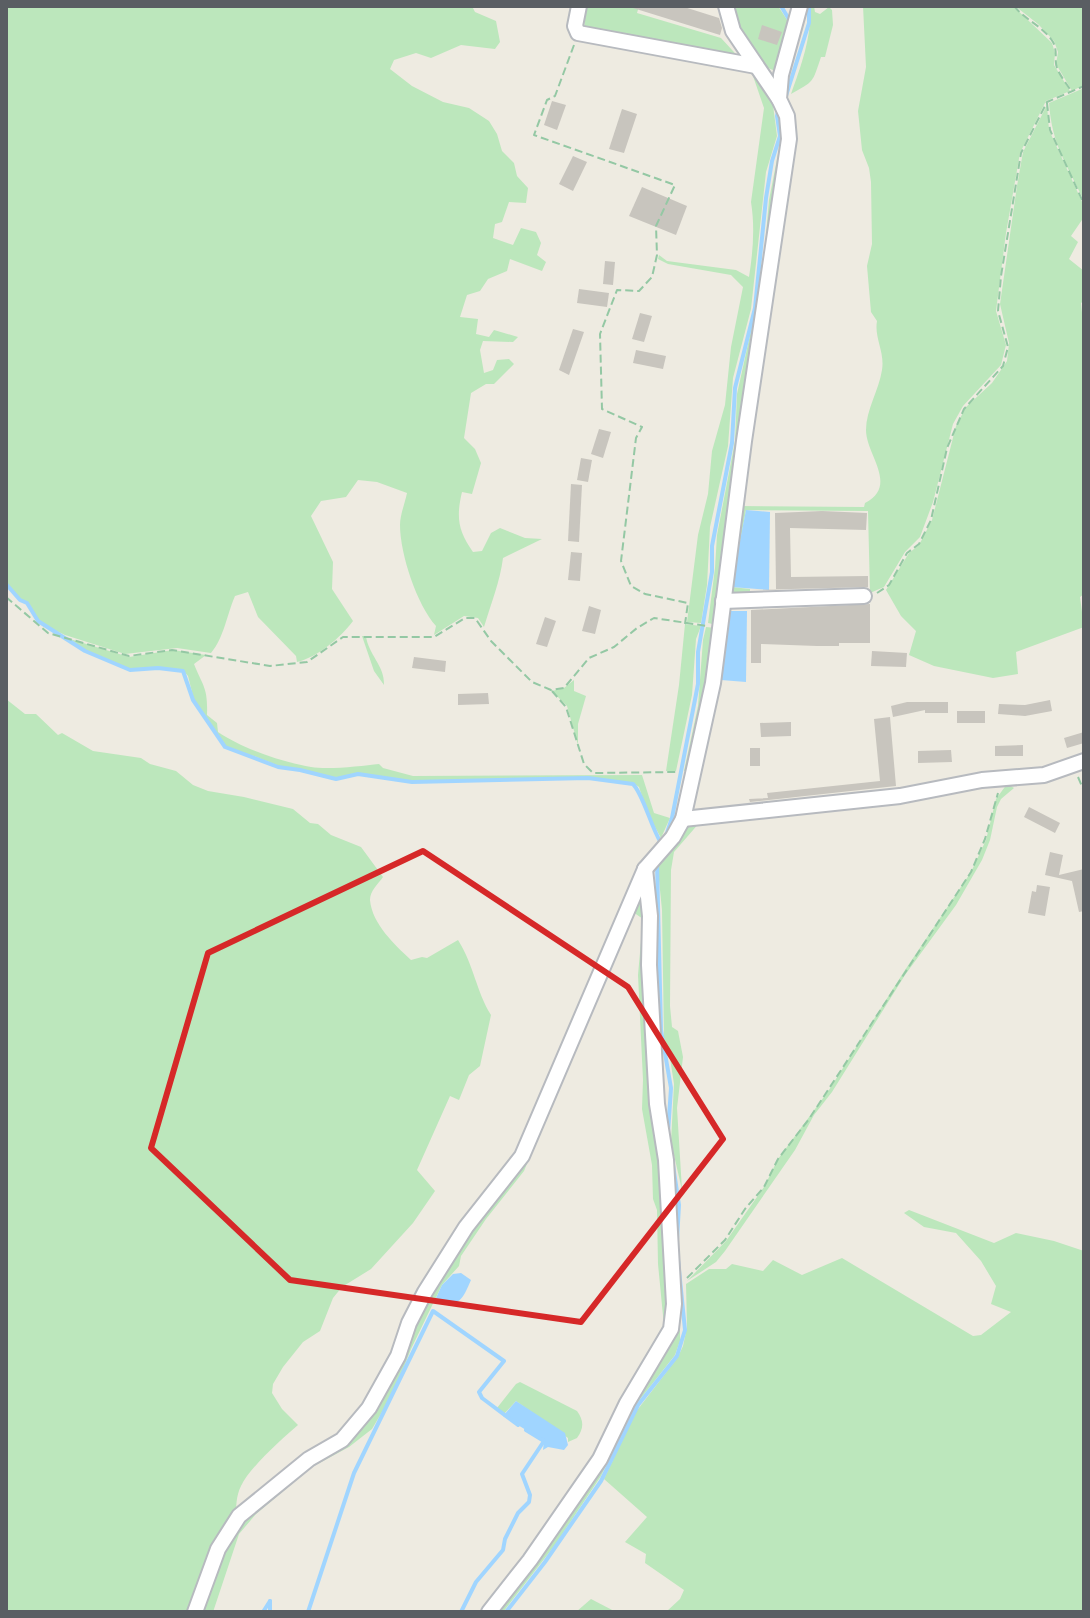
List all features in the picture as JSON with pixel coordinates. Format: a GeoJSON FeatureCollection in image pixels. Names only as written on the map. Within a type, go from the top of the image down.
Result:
{"type":"FeatureCollection","features":[{"type":"Feature","properties":{"kind":"street"},"geometry":{"type":"LineString","coordinates":[[579,6],[575,26],[578,33],[756,66]]}},
{"type":"Feature","properties":{"kind":"street"},"geometry":{"type":"LineString","coordinates":[[195,1612],[218,1549],[239,1516],[309,1459],[342,1440],[369,1408],[398,1356],[409,1323],[425,1292],[466,1227],[522,1156],[645,869],[673,837],[683,819],[713,683],[744,441],[789,139],[787,116],[779,99],[733,31],[726,6]]}},
{"type":"Feature","properties":{"kind":"street"},"geometry":{"type":"LineString","coordinates":[[779,99],[785,57],[800,6]]}},
{"type":"Feature","properties":{"kind":"street"},"geometry":{"type":"LineString","coordinates":[[723,601],[864,596]]}},
{"type":"Feature","properties":{"kind":"street"},"geometry":{"type":"LineString","coordinates":[[683,819],[900,796],[1044,775],[1084,761]]}},
{"type":"Feature","properties":{"kind":"street"},"geometry":{"type":"LineString","coordinates":[[489,1612],[530,1560],[600,1459],[627,1403],[671,1329],[674,1304],[666,1160],[657,1104],[649,965],[650,916],[645,869]]}},
{"type":"Feature","properties":{"kind":"path"},"geometry":{"type":"LineString","coordinates":[[1014,6],[1053,42],[1057,52],[1055,65],[1072,92]]}},
{"type":"Feature","properties":{"kind":"path"},"geometry":{"type":"LineString","coordinates":[[578,33],[555,96],[547,100],[534,135],[675,185],[656,226],[657,255],[652,277],[639,291],[617,290],[600,334],[602,409],[642,427],[636,438],[621,561],[631,586],[645,594],[688,603],[685,624]]}},
{"type":"Feature","properties":{"kind":"path"},"geometry":{"type":"LineString","coordinates":[[864,596],[880,593],[889,585],[907,553],[919,544],[931,520],[954,427],[964,409],[1003,366],[1008,347],[998,311],[1021,153],[1047,102],[1084,86]]}},
{"type":"Feature","properties":{"kind":"path"},"geometry":{"type":"LineString","coordinates":[[1047,102],[1050,130],[1084,204]]}},
{"type":"Feature","properties":{"kind":"path"},"geometry":{"type":"LineString","coordinates":[[6,597],[48,633],[129,656],[187,651],[270,666],[307,662],[343,637],[434,637],[465,618],[475,618],[491,641],[532,682],[551,690],[566,707],[584,764],[593,773],[675,772]]}},
{"type":"Feature","properties":{"kind":"path"},"geometry":{"type":"LineString","coordinates":[[551,690],[564,688],[589,658],[614,647],[654,618],[720,627]]}},
{"type":"Feature","properties":{"kind":"path"},"geometry":{"type":"LineString","coordinates":[[684,1283],[725,1240],[764,1187],[778,1159],[815,1109],[971,872],[985,839],[995,799],[1007,778]]}},
{"type":"Feature","properties":{"kind":"highlighted area"},"geometry":{"type":"Polygon","coordinates":[[[423,851],[628,987],[723,1139],[581,1322],[290,1280],[151,1148],[208,953],[423,851]]]}},
{"type":"Feature","properties":{"kind":"green space"},"geometry":{"type":"Polygon","coordinates":[[[6,6],[472,6],[475,12],[496,21],[500,42],[495,49],[461,45],[431,58],[416,53],[394,60],[390,69],[412,86],[443,102],[469,108],[489,121],[502,151],[514,163],[517,176],[528,188],[526,203],[509,202],[502,222],[495,224],[493,238],[513,245],[521,228],[536,232],[541,243],[537,255],[546,262],[542,271],[510,259],[507,271],[488,279],[480,291],[467,295],[460,317],[478,319],[476,334],[489,337],[494,330],[518,337],[513,342],[483,341],[480,350],[484,373],[493,370],[497,360],[509,359],[514,364],[494,384],[486,384],[471,393],[464,438],[475,449],[481,463],[472,494],[462,492],[459,509],[461,530],[473,552],[482,551],[491,533],[500,528],[525,538],[542,539],[503,558],[484,627],[478,618],[464,616],[434,635],[436,626],[416,592],[403,550],[400,521],[407,493],[377,482],[358,480],[346,497],[321,501],[311,516],[333,562],[332,589],[353,621],[328,646],[297,662],[296,656],[258,617],[248,592],[235,596],[211,653],[177,648],[125,654],[46,626],[6,582],[6,6]]]}},
{"type":"Feature","properties":{"kind":"green space"},"geometry":{"type":"Polygon","coordinates":[[[586,6],[639,6],[637,13],[721,38],[744,63],[584,29],[586,6]]]}},
{"type":"Feature","properties":{"kind":"green space"},"geometry":{"type":"Polygon","coordinates":[[[728,6],[778,6],[793,29],[775,71],[757,63],[728,6]]]}},
{"type":"Feature","properties":{"kind":"green space"},"geometry":{"type":"Polygon","coordinates":[[[810,6],[814,6],[815,12],[820,14],[829,7],[833,25],[825,57],[821,57],[814,77],[791,94],[808,40],[810,6]]]}},
{"type":"Feature","properties":{"kind":"green space"},"geometry":{"type":"Polygon","coordinates":[[[863,6],[1013,6],[1052,43],[1054,65],[1070,91],[1046,101],[1020,153],[996,311],[1006,345],[1001,365],[963,406],[953,424],[933,502],[920,537],[905,552],[884,587],[870,593],[868,511],[746,510],[732,587],[750,589],[750,592],[729,592],[738,506],[864,507],[880,488],[878,469],[866,430],[883,363],[877,321],[871,312],[867,266],[872,244],[871,182],[862,150],[858,111],[866,67],[863,6]]]}},
{"type":"Feature","properties":{"kind":"green space"},"geometry":{"type":"Polygon","coordinates":[[[1015,6],[1084,6],[1084,85],[1072,91],[1056,64],[1058,52],[1054,41],[1015,6]]]}},
{"type":"Feature","properties":{"kind":"green space"},"geometry":{"type":"Polygon","coordinates":[[[753,76],[773,105],[777,136],[766,172],[751,309],[733,378],[728,446],[710,527],[707,585],[701,623],[687,622],[712,451],[725,405],[731,347],[743,287],[731,275],[668,264],[658,259],[659,255],[667,261],[736,270],[749,277],[753,240],[751,202],[764,108],[753,76]]]}},
{"type":"Feature","properties":{"kind":"green space"},"geometry":{"type":"Polygon","coordinates":[[[1084,88],[1084,201],[1057,143],[1049,103],[1084,88]]]}},
{"type":"Feature","properties":{"kind":"green space"},"geometry":{"type":"Polygon","coordinates":[[[1047,105],[1049,130],[1084,206],[1084,217],[1071,236],[1078,242],[1069,259],[1084,271],[1084,301],[1081,303],[1084,332],[1084,594],[1080,597],[1084,627],[1016,652],[1018,674],[993,678],[934,666],[909,655],[916,631],[901,616],[886,590],[909,553],[919,545],[932,520],[956,426],[966,407],[992,383],[1007,361],[1009,343],[1000,304],[1017,186],[1023,152],[1047,105]]]}},
{"type":"Feature","properties":{"kind":"green space"},"geometry":{"type":"Polygon","coordinates":[[[785,118],[717,625],[708,623],[717,535],[735,441],[737,394],[762,281],[769,200],[785,118]]]}},
{"type":"Feature","properties":{"kind":"green space"},"geometry":{"type":"Polygon","coordinates":[[[685,624],[701,626],[696,639],[692,695],[676,771],[666,771],[679,685],[685,624]]]}},
{"type":"Feature","properties":{"kind":"green space"},"geometry":{"type":"Polygon","coordinates":[[[706,627],[716,628],[691,771],[684,771],[698,706],[706,627]]]}},
{"type":"Feature","properties":{"kind":"green space"},"geometry":{"type":"Polygon","coordinates":[[[362,636],[366,636],[382,672],[384,685],[374,671],[362,636]]]}},
{"type":"Feature","properties":{"kind":"green space"},"geometry":{"type":"Polygon","coordinates":[[[70,639],[129,657],[173,650],[206,655],[194,664],[206,693],[207,715],[217,723],[218,732],[275,758],[318,768],[379,764],[383,768],[413,776],[642,775],[654,813],[670,818],[661,838],[648,814],[639,787],[633,783],[588,777],[411,781],[358,773],[336,779],[279,766],[225,746],[194,700],[188,676],[183,670],[158,667],[130,669],[86,651],[70,639]]]}},
{"type":"Feature","properties":{"kind":"green space"},"geometry":{"type":"Polygon","coordinates":[[[574,680],[574,691],[586,696],[578,724],[578,745],[567,706],[552,691],[564,688],[574,680]]]}},
{"type":"Feature","properties":{"kind":"green space"},"geometry":{"type":"Polygon","coordinates":[[[6,699],[25,714],[36,714],[58,735],[62,733],[93,751],[141,758],[150,764],[176,771],[193,785],[208,791],[293,809],[331,835],[361,847],[383,877],[370,900],[375,917],[385,933],[411,960],[427,958],[458,940],[491,1015],[480,1066],[469,1075],[459,1100],[450,1096],[417,1170],[435,1191],[413,1223],[371,1269],[342,1287],[333,1298],[320,1331],[303,1342],[273,1384],[272,1393],[298,1425],[245,1478],[237,1498],[236,1518],[192,1612],[6,1612],[6,699]]]}},
{"type":"Feature","properties":{"kind":"green space"},"geometry":{"type":"Polygon","coordinates":[[[1007,784],[1014,788],[997,807],[982,860],[956,905],[905,975],[832,1092],[814,1115],[795,1150],[725,1251],[716,1262],[687,1281],[726,1241],[764,1187],[778,1159],[829,1090],[971,872],[986,840],[996,799],[1007,784]]]}},
{"type":"Feature","properties":{"kind":"green space"},"geometry":{"type":"Polygon","coordinates":[[[700,822],[674,852],[671,870],[670,1006],[672,1027],[678,1031],[683,1057],[677,1108],[682,1190],[671,1142],[674,1084],[664,1038],[662,910],[658,870],[660,860],[684,827],[700,822]]]}},
{"type":"Feature","properties":{"kind":"green space"},"geometry":{"type":"Polygon","coordinates":[[[637,904],[642,904],[646,909],[657,1136],[671,1315],[600,1450],[602,1438],[664,1326],[657,1210],[642,1109],[638,975],[643,919],[633,912],[637,904]]]}},
{"type":"Feature","properties":{"kind":"green space"},"geometry":{"type":"Polygon","coordinates":[[[535,1144],[524,1171],[486,1219],[461,1256],[459,1266],[442,1285],[395,1390],[372,1429],[349,1447],[312,1467],[256,1514],[239,1534],[213,1612],[199,1612],[222,1550],[243,1520],[317,1459],[355,1435],[366,1422],[448,1265],[535,1144]]]}},
{"type":"Feature","properties":{"kind":"green space"},"geometry":{"type":"Polygon","coordinates":[[[909,1210],[994,1243],[1016,1233],[1084,1251],[1084,1612],[666,1612],[680,1599],[684,1590],[645,1563],[646,1554],[625,1542],[647,1517],[604,1479],[635,1413],[683,1346],[687,1327],[686,1284],[709,1269],[726,1269],[732,1264],[763,1271],[773,1260],[802,1275],[842,1258],[973,1336],[981,1335],[1011,1312],[991,1304],[996,1286],[981,1261],[956,1233],[924,1227],[904,1213],[909,1210]]]}},
{"type":"Feature","properties":{"kind":"green space"},"geometry":{"type":"Polygon","coordinates":[[[680,1326],[680,1341],[675,1355],[634,1407],[601,1476],[555,1545],[503,1612],[492,1612],[550,1535],[673,1329],[680,1326]]]}},
{"type":"Feature","properties":{"kind":"green space"},"geometry":{"type":"Polygon","coordinates":[[[520,1382],[577,1411],[582,1424],[577,1438],[568,1442],[568,1438],[516,1401],[504,1414],[497,1408],[520,1382]]]}},
{"type":"Feature","properties":{"kind":"green space"},"geometry":{"type":"Polygon","coordinates":[[[591,1599],[616,1612],[576,1612],[591,1599]]]}},
{"type":"Feature","properties":{"kind":"water"},"geometry":{"type":"Polygon","coordinates":[[[746,510],[770,512],[769,590],[731,587],[746,510]]]}},
{"type":"Feature","properties":{"kind":"water"},"geometry":{"type":"Polygon","coordinates":[[[730,611],[747,611],[746,682],[721,680],[730,611]]]}},
{"type":"Feature","properties":{"kind":"water"},"geometry":{"type":"Polygon","coordinates":[[[461,1273],[471,1280],[460,1299],[448,1306],[436,1298],[442,1285],[453,1274],[461,1273]]]}},
{"type":"Feature","properties":{"kind":"water"},"geometry":{"type":"Polygon","coordinates":[[[516,1401],[565,1433],[568,1445],[564,1450],[548,1447],[543,1450],[544,1441],[503,1416],[516,1401]]]}},
{"type":"Feature","properties":{"kind":"building"},"geometry":{"type":"Polygon","coordinates":[[[681,6],[719,18],[722,28],[720,35],[633,8],[681,6]]]}},
{"type":"Feature","properties":{"kind":"building"},"geometry":{"type":"Polygon","coordinates":[[[762,25],[782,32],[777,45],[758,39],[762,25]]]}},
{"type":"Feature","properties":{"kind":"building"},"geometry":{"type":"Polygon","coordinates":[[[552,101],[566,105],[557,130],[544,125],[552,101]]]}},
{"type":"Feature","properties":{"kind":"building"},"geometry":{"type":"Polygon","coordinates":[[[622,109],[637,114],[624,153],[609,149],[622,109]]]}},
{"type":"Feature","properties":{"kind":"building"},"geometry":{"type":"Polygon","coordinates":[[[573,156],[587,162],[573,191],[559,184],[573,156]]]}},
{"type":"Feature","properties":{"kind":"building"},"geometry":{"type":"Polygon","coordinates":[[[642,187],[687,206],[676,235],[629,216],[642,187]]]}},
{"type":"Feature","properties":{"kind":"building"},"geometry":{"type":"Polygon","coordinates":[[[605,261],[615,262],[613,285],[603,284],[605,261]]]}},
{"type":"Feature","properties":{"kind":"building"},"geometry":{"type":"Polygon","coordinates":[[[579,289],[609,293],[607,307],[577,303],[579,289]]]}},
{"type":"Feature","properties":{"kind":"building"},"geometry":{"type":"Polygon","coordinates":[[[640,313],[652,316],[644,342],[632,339],[640,313]]]}},
{"type":"Feature","properties":{"kind":"building"},"geometry":{"type":"Polygon","coordinates":[[[573,329],[584,332],[569,375],[559,370],[573,329]]]}},
{"type":"Feature","properties":{"kind":"building"},"geometry":{"type":"Polygon","coordinates":[[[636,350],[666,356],[663,369],[633,363],[636,350]]]}},
{"type":"Feature","properties":{"kind":"building"},"geometry":{"type":"Polygon","coordinates":[[[599,429],[611,432],[603,458],[591,454],[599,429]]]}},
{"type":"Feature","properties":{"kind":"building"},"geometry":{"type":"Polygon","coordinates":[[[581,458],[592,460],[588,482],[577,480],[581,458]]]}},
{"type":"Feature","properties":{"kind":"building"},"geometry":{"type":"Polygon","coordinates":[[[571,484],[582,485],[579,542],[568,541],[571,484]]]}},
{"type":"Feature","properties":{"kind":"building"},"geometry":{"type":"Polygon","coordinates":[[[775,513],[867,513],[866,530],[790,528],[791,577],[868,576],[868,587],[751,590],[776,589],[775,513]]]}},
{"type":"Feature","properties":{"kind":"building"},"geometry":{"type":"Polygon","coordinates":[[[571,552],[582,553],[580,581],[568,580],[571,552]]]}},
{"type":"Feature","properties":{"kind":"building"},"geometry":{"type":"Polygon","coordinates":[[[870,604],[870,643],[839,643],[839,646],[761,644],[761,663],[751,663],[751,610],[870,604]]]}},
{"type":"Feature","properties":{"kind":"building"},"geometry":{"type":"Polygon","coordinates":[[[589,606],[601,610],[595,634],[582,631],[589,606]]]}},
{"type":"Feature","properties":{"kind":"building"},"geometry":{"type":"Polygon","coordinates":[[[545,617],[556,621],[547,647],[536,644],[545,617]]]}},
{"type":"Feature","properties":{"kind":"building"},"geometry":{"type":"Polygon","coordinates":[[[872,651],[907,653],[906,667],[871,666],[872,651]]]}},
{"type":"Feature","properties":{"kind":"building"},"geometry":{"type":"Polygon","coordinates":[[[414,657],[446,661],[445,672],[412,668],[414,657]]]}},
{"type":"Feature","properties":{"kind":"building"},"geometry":{"type":"Polygon","coordinates":[[[488,693],[489,704],[458,705],[458,694],[488,693]]]}},
{"type":"Feature","properties":{"kind":"building"},"geometry":{"type":"Polygon","coordinates":[[[1050,700],[1052,711],[1025,716],[998,714],[999,704],[1025,705],[1050,700]]]}},
{"type":"Feature","properties":{"kind":"building"},"geometry":{"type":"Polygon","coordinates":[[[907,702],[948,702],[948,713],[925,713],[925,710],[893,717],[891,706],[907,702]]]}},
{"type":"Feature","properties":{"kind":"building"},"geometry":{"type":"Polygon","coordinates":[[[957,711],[985,711],[985,723],[957,723],[957,711]]]}},
{"type":"Feature","properties":{"kind":"building"},"geometry":{"type":"Polygon","coordinates":[[[890,717],[896,786],[750,802],[749,799],[768,798],[767,793],[880,781],[874,719],[890,717]]]}},
{"type":"Feature","properties":{"kind":"building"},"geometry":{"type":"Polygon","coordinates":[[[791,722],[791,736],[761,737],[760,723],[791,722]]]}},
{"type":"Feature","properties":{"kind":"building"},"geometry":{"type":"Polygon","coordinates":[[[1084,732],[1084,743],[1067,748],[1064,738],[1084,732]]]}},
{"type":"Feature","properties":{"kind":"building"},"geometry":{"type":"Polygon","coordinates":[[[1023,745],[1023,756],[995,756],[995,746],[1023,745]]]}},
{"type":"Feature","properties":{"kind":"building"},"geometry":{"type":"Polygon","coordinates":[[[750,748],[760,748],[760,766],[750,766],[750,748]]]}},
{"type":"Feature","properties":{"kind":"building"},"geometry":{"type":"Polygon","coordinates":[[[951,750],[952,762],[918,763],[918,751],[951,750]]]}},
{"type":"Feature","properties":{"kind":"building"},"geometry":{"type":"Polygon","coordinates":[[[1029,807],[1060,823],[1055,833],[1024,817],[1029,807]]]}},
{"type":"Feature","properties":{"kind":"building"},"geometry":{"type":"Polygon","coordinates":[[[1050,852],[1063,855],[1059,875],[1084,869],[1084,911],[1079,912],[1072,881],[1045,875],[1050,852]]]}},
{"type":"Feature","properties":{"kind":"building"},"geometry":{"type":"Polygon","coordinates":[[[1037,885],[1050,887],[1045,916],[1028,913],[1032,891],[1036,892],[1037,885]]]}},
{"type":"Feature","properties":{"kind":"waterway"},"geometry":{"type":"LineString","coordinates":[[781,6],[790,21]]}},
{"type":"Feature","properties":{"kind":"waterway"},"geometry":{"type":"LineString","coordinates":[[785,99],[809,23],[809,6]]}},
{"type":"Feature","properties":{"kind":"waterway"},"geometry":{"type":"LineString","coordinates":[[666,836],[698,684],[698,652],[712,572],[712,546],[732,443],[735,388],[755,308],[766,198],[780,136],[779,106]]}},
{"type":"Feature","properties":{"kind":"waterway"},"geometry":{"type":"LineString","coordinates":[[6,584],[20,600],[27,603],[38,621],[85,651],[130,670],[158,668],[183,671],[193,700],[225,747],[278,767],[336,779],[358,774],[412,782],[588,778],[633,784],[661,843]]}},
{"type":"Feature","properties":{"kind":"waterway"},"geometry":{"type":"LineString","coordinates":[[657,863],[661,1030],[671,1088],[668,1133]]}},
{"type":"Feature","properties":{"kind":"waterway"},"geometry":{"type":"LineString","coordinates":[[670,1145],[679,1205],[677,1240]]}},
{"type":"Feature","properties":{"kind":"waterway"},"geometry":{"type":"LineString","coordinates":[[506,1612],[601,1481],[638,1405],[677,1356],[685,1330],[678,1260]]}},
{"type":"Feature","properties":{"kind":"waterway"},"geometry":{"type":"LineString","coordinates":[[308,1612],[354,1473],[433,1311],[504,1361],[479,1392],[482,1398],[518,1425]]}},
{"type":"Feature","properties":{"kind":"waterway"},"geometry":{"type":"LineString","coordinates":[[461,1612],[476,1582],[503,1550],[518,1513],[529,1502],[530,1495],[522,1474],[544,1441],[526,1430]]}},
{"type":"Feature","properties":{"kind":"waterway"},"geometry":{"type":"LineString","coordinates":[[263,1612],[270,1601]]}},
{"type":"Feature","properties":{"kind":"waterway"},"geometry":{"type":"LineString","coordinates":[[270,1601],[270,1612]]}}]}
